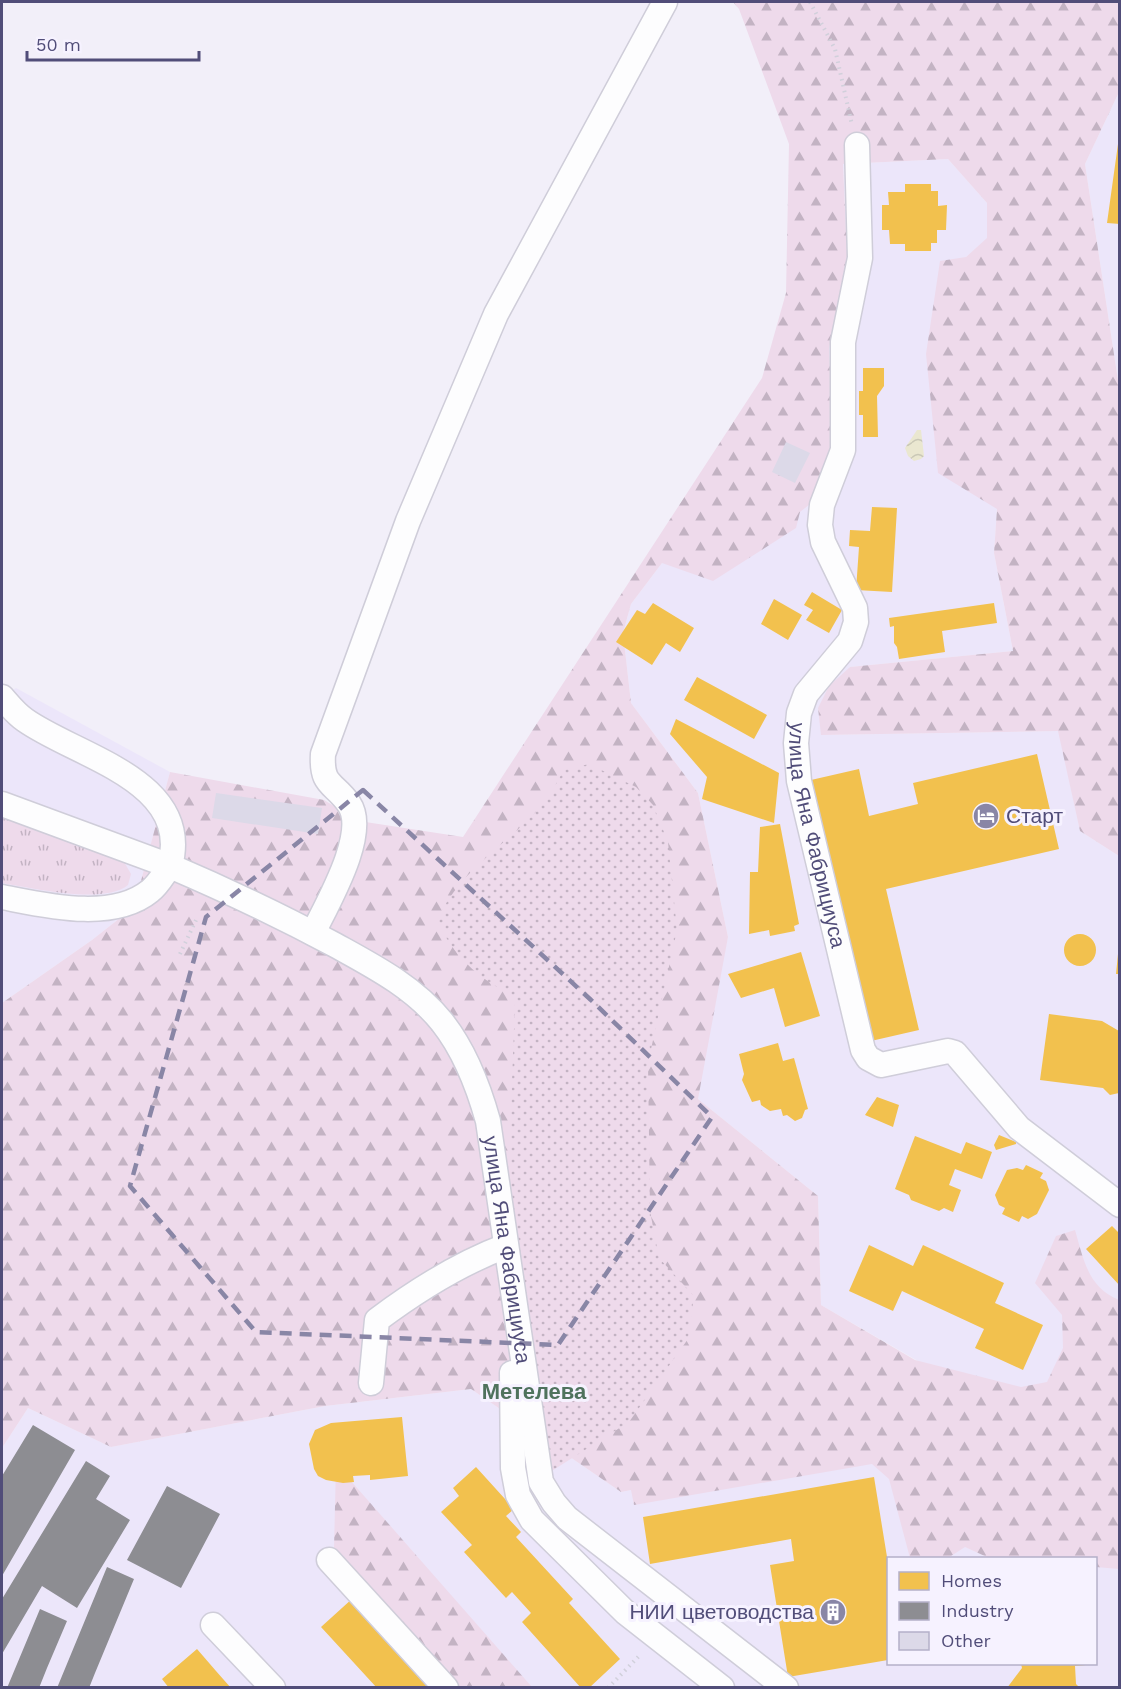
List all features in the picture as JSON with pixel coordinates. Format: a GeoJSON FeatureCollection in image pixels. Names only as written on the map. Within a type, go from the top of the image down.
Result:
{"type":"FeatureCollection","features":[{"type":"Feature","properties":{"kind":"street"},"geometry":{"type":"LineString","coordinates":[[313,933],[354,839],[354,820],[350,804],[328,783],[322,769],[323,754],[408,520],[496,314],[665,2]]}},
{"type":"Feature","properties":{"kind":"street","name":"улица Яна Фабрициуса"},"geometry":{"type":"LineString","coordinates":[[857,145],[860,258],[843,342],[843,450],[822,505],[820,525],[823,542],[855,608],[856,622],[850,640],[806,694],[799,712],[796,743],[799,781],[863,1050],[868,1058],[881,1065],[948,1051],[955,1053],[1018,1128],[1119,1205]]}},
{"type":"Feature","properties":{"kind":"street"},"geometry":{"type":"LineString","coordinates":[[2,697],[13,719],[115,768],[159,801],[171,825],[175,847],[170,866],[150,891],[123,904],[92,909],[53,907],[2,897]]}},
{"type":"Feature","properties":{"kind":"street","name":"улица Яна Фабрициуса"},"geometry":{"type":"LineString","coordinates":[[2,804],[170,866],[246,898],[398,981],[421,999],[442,1022],[466,1059],[479,1087],[488,1121],[541,1482],[567,1518],[786,1688]]}},
{"type":"Feature","properties":{"kind":"street"},"geometry":{"type":"LineString","coordinates":[[371,1383],[376,1320],[408,1296],[467,1261],[506,1246]]}},
{"type":"Feature","properties":{"kind":"street"},"geometry":{"type":"LineString","coordinates":[[512,1287],[513,1468],[518,1495],[532,1520],[615,1602],[723,1688]]}},
{"type":"Feature","properties":{"kind":"street"},"geometry":{"type":"LineString","coordinates":[[329,1560],[447,1688]]}},
{"type":"Feature","properties":{"kind":"street"},"geometry":{"type":"LineString","coordinates":[[213,1625],[273,1688]]}},
{"type":"Feature","properties":{"kind":"path"},"geometry":{"type":"LineString","coordinates":[[810,2],[835,49],[857,145]]}},
{"type":"Feature","properties":{"kind":"path"},"geometry":{"type":"LineString","coordinates":[[180,954],[196,918]]}},
{"type":"Feature","properties":{"kind":"highlighted area"},"geometry":{"type":"Polygon","coordinates":[[[363,790],[591,1000],[712,1117],[558,1345],[256,1332],[130,1186],[206,917],[363,790]]]}},
{"type":"Feature","properties":{"kind":"shaded area"},"geometry":{"type":"Polygon","coordinates":[[[1119,92],[1119,387],[1085,164],[1119,92]]]}},
{"type":"Feature","properties":{"kind":"shaded area"},"geometry":{"type":"Polygon","coordinates":[[[948,159],[987,203],[987,239],[966,257],[997,509],[994,553],[1013,651],[850,667],[818,708],[822,735],[1059,731],[1080,831],[1119,856],[1119,1352],[1056,1399],[944,1376],[821,1305],[818,1196],[698,1099],[703,1043],[728,937],[698,793],[631,703],[623,633],[631,604],[662,563],[834,446],[829,349],[847,256],[843,164],[948,159]]]}},
{"type":"Feature","properties":{"kind":"shaded area"},"geometry":{"type":"Polygon","coordinates":[[[16,688],[170,772],[134,907],[92,940],[2,1003],[2,698],[16,688]]]}},
{"type":"Feature","properties":{"kind":"shaded area"},"geometry":{"type":"Polygon","coordinates":[[[471,1389],[621,1492],[868,1440],[940,1535],[987,1557],[887,1557],[887,1665],[1097,1665],[1097,1558],[1119,1548],[1119,1687],[2,1688],[2,1448],[28,1408],[111,1447],[325,1406],[471,1389]]]}},
{"type":"Feature","properties":{"kind":"green space"},"geometry":{"type":"Polygon","coordinates":[[[733,2],[1119,2],[1119,92],[1085,164],[1119,387],[1119,856],[1080,831],[1058,731],[821,735],[818,708],[829,686],[850,667],[1013,651],[994,553],[997,509],[938,473],[926,354],[940,261],[966,257],[987,238],[987,203],[948,159],[843,164],[847,256],[829,349],[834,446],[810,504],[800,512],[796,528],[713,581],[662,563],[631,604],[623,633],[631,703],[698,793],[728,937],[698,1099],[818,1196],[821,1305],[915,1360],[1021,1387],[1047,1382],[1063,1348],[1062,1315],[1035,1283],[1056,1236],[1075,1230],[1085,1262],[1094,1280],[1100,1288],[1119,1300],[1119,1569],[1097,1567],[1097,1557],[987,1557],[965,1547],[950,1557],[910,1557],[889,1479],[872,1464],[634,1505],[631,1490],[621,1492],[471,1389],[325,1406],[111,1447],[28,1408],[2,1448],[2,1003],[92,940],[134,907],[170,772],[324,800],[359,821],[463,837],[762,378],[786,293],[789,144],[739,9],[733,2]]]}},
{"type":"Feature","properties":{"kind":"green space"},"geometry":{"type":"Polygon","coordinates":[[[589,764],[636,787],[653,805],[668,842],[677,930],[648,1063],[650,1211],[659,1258],[694,1296],[688,1339],[629,1422],[547,1474],[507,1214],[515,1002],[465,962],[450,943],[438,922],[457,888],[470,873],[531,817],[550,795],[564,770],[589,764]]]}},
{"type":"Feature","properties":{"kind":"green space"},"geometry":{"type":"Polygon","coordinates":[[[2,815],[123,860],[131,874],[128,885],[117,891],[85,894],[2,883],[2,815]]]}},
{"type":"Feature","properties":{"kind":"green space"},"geometry":{"type":"Polygon","coordinates":[[[336,1464],[532,1687],[446,1687],[329,1560],[334,1549],[336,1464]]]}},
{"type":"Feature","properties":{"kind":"water"},"geometry":{"type":"Polygon","coordinates":[[[917,430],[921,430],[924,456],[914,461],[908,456],[905,448],[917,430]]]}},
{"type":"Feature","properties":{"kind":"building: Homes"},"geometry":{"type":"Polygon","coordinates":[[[1118,144],[1120,144],[1120,224],[1107,223],[1118,144]]]}},
{"type":"Feature","properties":{"kind":"building: Homes"},"geometry":{"type":"Polygon","coordinates":[[[905,184],[931,184],[931,191],[938,191],[938,206],[947,205],[946,230],[937,230],[937,243],[931,243],[931,251],[905,251],[905,244],[890,244],[889,230],[882,230],[882,205],[889,205],[888,192],[905,192],[905,184]]]}},
{"type":"Feature","properties":{"kind":"building: Homes"},"geometry":{"type":"Polygon","coordinates":[[[863,368],[884,368],[884,386],[877,396],[878,437],[863,437],[863,415],[859,415],[859,391],[863,391],[863,368]]]}},
{"type":"Feature","properties":{"kind":"building: Homes"},"geometry":{"type":"Polygon","coordinates":[[[872,507],[897,508],[892,592],[856,590],[859,547],[849,546],[850,530],[870,531],[872,507]]]}},
{"type":"Feature","properties":{"kind":"building: Homes"},"geometry":{"type":"Polygon","coordinates":[[[812,592],[842,610],[829,633],[806,620],[813,610],[804,605],[812,592]]]}},
{"type":"Feature","properties":{"kind":"building: Homes"},"geometry":{"type":"Polygon","coordinates":[[[774,599],[802,615],[788,640],[761,624],[774,599]]]}},
{"type":"Feature","properties":{"kind":"building: Homes"},"geometry":{"type":"Polygon","coordinates":[[[653,603],[694,628],[680,652],[666,643],[652,665],[616,642],[637,610],[645,614],[653,603]]]}},
{"type":"Feature","properties":{"kind":"building: Homes"},"geometry":{"type":"Polygon","coordinates":[[[994,603],[997,623],[942,631],[945,652],[899,659],[894,643],[894,626],[890,627],[889,618],[994,603]]]}},
{"type":"Feature","properties":{"kind":"building: Homes"},"geometry":{"type":"Polygon","coordinates":[[[697,677],[767,715],[754,739],[684,700],[697,677]]]}},
{"type":"Feature","properties":{"kind":"building: Homes"},"geometry":{"type":"Polygon","coordinates":[[[676,719],[779,773],[774,823],[702,799],[707,777],[670,734],[676,719]]]}},
{"type":"Feature","properties":{"kind":"building: Homes"},"geometry":{"type":"Polygon","coordinates":[[[1037,754],[1059,849],[886,889],[919,1030],[871,1041],[811,780],[859,769],[869,816],[918,804],[913,783],[1037,754]]]}},
{"type":"Feature","properties":{"kind":"building: Homes"},"geometry":{"type":"Polygon","coordinates":[[[780,824],[799,924],[794,926],[795,931],[770,936],[769,930],[749,934],[750,872],[758,872],[760,827],[780,824]]]}},
{"type":"Feature","properties":{"kind":"building: Homes"},"geometry":{"type":"Polygon","coordinates":[[[1080,934],[1091,939],[1096,950],[1091,961],[1080,966],[1069,961],[1064,950],[1069,939],[1080,934]]]}},
{"type":"Feature","properties":{"kind":"building: Homes"},"geometry":{"type":"Polygon","coordinates":[[[801,952],[820,1016],[785,1027],[774,988],[741,998],[728,974],[801,952]]]}},
{"type":"Feature","properties":{"kind":"building: Homes"},"geometry":{"type":"Polygon","coordinates":[[[1118,954],[1120,954],[1120,974],[1116,974],[1118,954]]]}},
{"type":"Feature","properties":{"kind":"building: Homes"},"geometry":{"type":"Polygon","coordinates":[[[1049,1014],[1102,1021],[1119,1031],[1119,1093],[1110,1095],[1103,1088],[1040,1080],[1049,1014]]]}},
{"type":"Feature","properties":{"kind":"building: Homes"},"geometry":{"type":"Polygon","coordinates":[[[778,1043],[783,1061],[794,1058],[808,1109],[805,1110],[802,1118],[795,1121],[787,1115],[783,1116],[781,1109],[770,1111],[761,1105],[760,1100],[752,1102],[742,1080],[744,1074],[739,1054],[778,1043]]]}},
{"type":"Feature","properties":{"kind":"building: Homes"},"geometry":{"type":"Polygon","coordinates":[[[877,1097],[899,1105],[893,1127],[865,1115],[877,1097]]]}},
{"type":"Feature","properties":{"kind":"building: Homes"},"geometry":{"type":"Polygon","coordinates":[[[999,1135],[1016,1144],[996,1150],[994,1145],[999,1135]]]}},
{"type":"Feature","properties":{"kind":"building: Homes"},"geometry":{"type":"Polygon","coordinates":[[[915,1136],[961,1154],[966,1142],[992,1152],[982,1179],[955,1169],[949,1185],[961,1190],[953,1212],[944,1208],[939,1211],[911,1200],[909,1195],[895,1189],[915,1136]]]}},
{"type":"Feature","properties":{"kind":"building: Homes"},"geometry":{"type":"Polygon","coordinates":[[[1026,1165],[1043,1173],[1040,1178],[1046,1181],[1049,1190],[1037,1214],[1028,1219],[1022,1216],[1019,1222],[1002,1214],[1005,1208],[999,1205],[995,1195],[1007,1170],[1017,1168],[1023,1170],[1026,1165]]]}},
{"type":"Feature","properties":{"kind":"building: Homes"},"geometry":{"type":"Polygon","coordinates":[[[1112,1226],[1120,1234],[1120,1286],[1086,1249],[1112,1226]]]}},
{"type":"Feature","properties":{"kind":"building: Homes"},"geometry":{"type":"Polygon","coordinates":[[[869,1245],[913,1266],[923,1245],[1004,1283],[995,1303],[1043,1325],[1023,1370],[975,1348],[984,1329],[902,1291],[893,1311],[849,1291],[869,1245]]]}},
{"type":"Feature","properties":{"kind":"building: Homes"},"geometry":{"type":"Polygon","coordinates":[[[402,1417],[408,1476],[370,1480],[370,1475],[353,1476],[354,1482],[343,1483],[318,1476],[314,1469],[309,1444],[315,1430],[331,1423],[402,1417]]]}},
{"type":"Feature","properties":{"kind":"building: Homes"},"geometry":{"type":"Polygon","coordinates":[[[476,1467],[514,1509],[506,1516],[521,1532],[516,1537],[573,1599],[569,1603],[620,1659],[589,1688],[581,1688],[522,1622],[531,1613],[512,1592],[506,1598],[464,1552],[472,1545],[441,1512],[459,1496],[453,1488],[476,1467]]]}},
{"type":"Feature","properties":{"kind":"building: Homes","name":"НИИ цветоводства"},"geometry":{"type":"Polygon","coordinates":[[[874,1477],[887,1557],[887,1660],[788,1677],[770,1565],[794,1561],[791,1539],[650,1564],[643,1517],[874,1477]]]}},
{"type":"Feature","properties":{"kind":"building: Homes"},"geometry":{"type":"Polygon","coordinates":[[[353,1598],[435,1688],[377,1688],[321,1627],[353,1598]]]}},
{"type":"Feature","properties":{"kind":"building: Homes"},"geometry":{"type":"Polygon","coordinates":[[[197,1649],[231,1688],[169,1688],[162,1679],[197,1649]]]}},
{"type":"Feature","properties":{"kind":"building: Homes"},"geometry":{"type":"Polygon","coordinates":[[[1021,1665],[1086,1665],[1075,1666],[1076,1684],[1080,1688],[1007,1688],[1022,1668],[1021,1665]]]}},
{"type":"Feature","properties":{"kind":"building: Industry"},"geometry":{"type":"Polygon","coordinates":[[[33,1425],[75,1450],[2,1576],[2,1476],[33,1425]]]}},
{"type":"Feature","properties":{"kind":"building: Industry"},"geometry":{"type":"Polygon","coordinates":[[[86,1461],[110,1476],[96,1499],[130,1520],[77,1608],[42,1586],[2,1654],[2,1599],[86,1461]]]}},
{"type":"Feature","properties":{"kind":"building: Industry"},"geometry":{"type":"Polygon","coordinates":[[[167,1486],[220,1514],[181,1588],[127,1560],[167,1486]]]}},
{"type":"Feature","properties":{"kind":"building: Industry"},"geometry":{"type":"Polygon","coordinates":[[[107,1567],[134,1579],[89,1688],[57,1688],[107,1567]]]}},
{"type":"Feature","properties":{"kind":"building: Industry"},"geometry":{"type":"Polygon","coordinates":[[[40,1609],[67,1621],[39,1688],[7,1688],[40,1609]]]}},
{"type":"Feature","properties":{"kind":"building: Other"},"geometry":{"type":"Polygon","coordinates":[[[786,442],[810,453],[795,483],[772,472],[786,442]]]}},
{"type":"Feature","properties":{"kind":"building: Other"},"geometry":{"type":"Polygon","coordinates":[[[216,793],[322,808],[318,834],[212,818],[216,793]]]}},
{"type":"Feature","properties":{"kind":"place","name":"Старт"},"geometry":{"type":"Point","coordinates":[986,816]}},
{"type":"Feature","properties":{"kind":"place","name":"НИИ цветоводства"},"geometry":{"type":"Point","coordinates":[833,1612]}},
{"type":"Feature","properties":{"kind":"district","name":"Метелева"},"geometry":{"type":"Point","coordinates":[534,1391]}}]}
